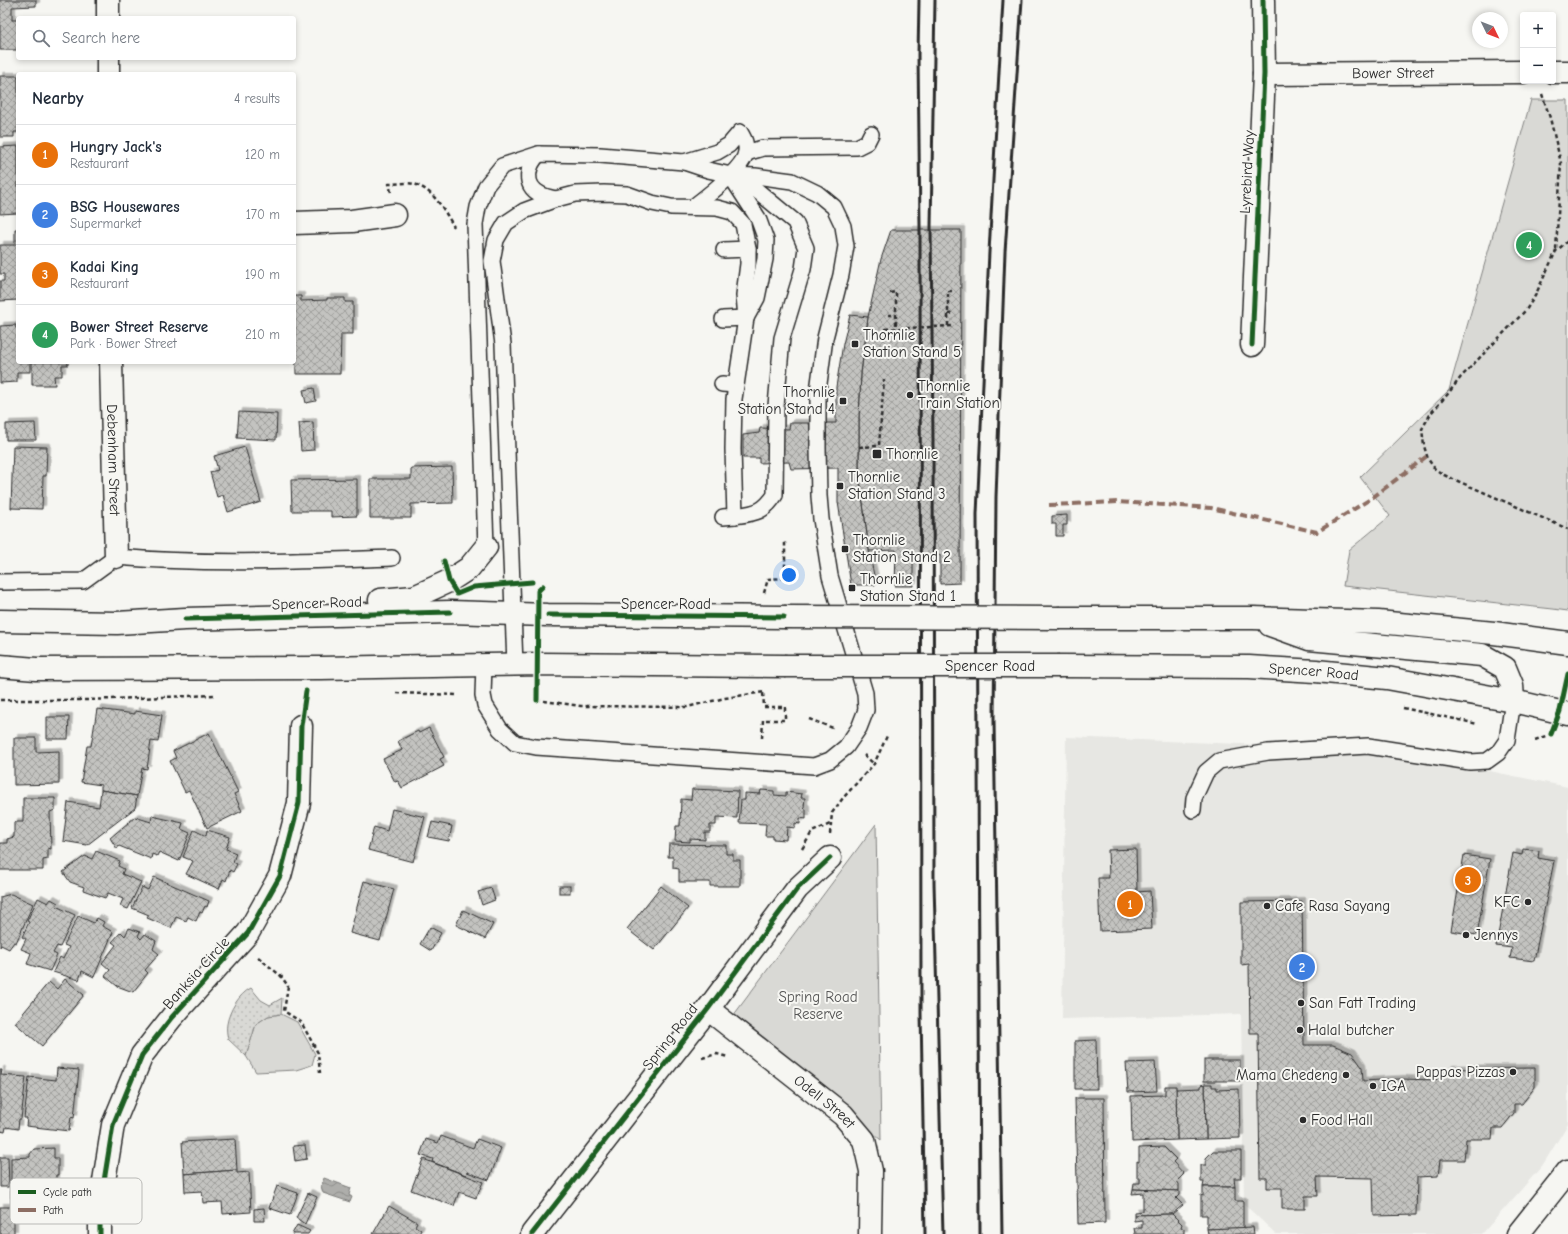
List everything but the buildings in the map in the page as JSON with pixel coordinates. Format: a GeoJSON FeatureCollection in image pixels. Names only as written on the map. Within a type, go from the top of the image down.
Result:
{"type":"FeatureCollection","features":[{"type":"Feature","properties":{"kind":"main road"},"geometry":{"type":"LineString","coordinates":[[108,0],[108,16]]}},
{"type":"Feature","properties":{"kind":"main road","name":"Lyrebird Way"},"geometry":{"type":"LineString","coordinates":[[1252,346],[1264,74],[1263,0]]}},
{"type":"Feature","properties":{"kind":"main road"},"geometry":{"type":"LineString","coordinates":[[108,60],[108,72]]}},
{"type":"Feature","properties":{"kind":"main road","name":"Bower Street"},"geometry":{"type":"LineString","coordinates":[[1264,74],[1520,72]]}},
{"type":"Feature","properties":{"kind":"main road"},"geometry":{"type":"LineString","coordinates":[[1556,72],[1568,72]]}},
{"type":"Feature","properties":{"kind":"main road"},"geometry":{"type":"LineString","coordinates":[[296,222],[352,222],[395,215]]}},
{"type":"Feature","properties":{"kind":"main road","name":"Debenham Street"},"geometry":{"type":"LineString","coordinates":[[111,364],[116,557]]}},
{"type":"Feature","properties":{"kind":"main road"},"geometry":{"type":"LineString","coordinates":[[185,619],[225,606],[321,605],[414,597],[449,581],[469,568],[486,547]]}},
{"type":"Feature","properties":{"kind":"main road","name":"Spencer Road"},"geometry":{"type":"LineString","coordinates":[[0,620],[117,623],[185,619],[450,612],[548,615],[784,617],[1253,618],[1378,622],[1494,633],[1568,643]]}},
{"type":"Feature","properties":{"kind":"main road"},"geometry":{"type":"LineString","coordinates":[[1253,618],[1309,639],[1482,655],[1505,668],[1512,686],[1513,701]]}},
{"type":"Feature","properties":{"kind":"main road","name":"Spencer Road"},"geometry":{"type":"LineString","coordinates":[[0,666],[36,669],[321,668],[515,664],[1250,667],[1316,670],[1387,678],[1513,701],[1568,714]]}},
{"type":"Feature","properties":{"kind":"main road"},"geometry":{"type":"LineString","coordinates":[[0,680],[36,669]]}},
{"type":"Feature","properties":{"kind":"main road","name":"Banksia Circle"},"geometry":{"type":"LineString","coordinates":[[104,1178],[113,1125],[142,1054],[172,1017],[248,933],[280,876],[299,803],[301,726]]}},
{"type":"Feature","properties":{"kind":"main road","name":"Spring Road"},"geometry":{"type":"LineString","coordinates":[[532,1234],[708,1008],[797,889],[830,858]]}},
{"type":"Feature","properties":{"kind":"main road","name":"Odell Street"},"geometry":{"type":"LineString","coordinates":[[708,1008],[843,1115],[864,1140],[871,1171],[870,1234]]}},
{"type":"Feature","properties":{"kind":"main road"},"geometry":{"type":"LineString","coordinates":[[1518,1234],[1568,1171]]}},
{"type":"Feature","properties":{"kind":"lane"},"geometry":{"type":"LineString","coordinates":[[684,162],[717,152],[729,146],[740,132],[746,141],[746,154]]}},
{"type":"Feature","properties":{"kind":"lane"},"geometry":{"type":"LineString","coordinates":[[693,207],[731,175],[746,154],[763,148],[857,147],[867,142],[871,134]]}},
{"type":"Feature","properties":{"kind":"lane"},"geometry":{"type":"LineString","coordinates":[[539,154],[529,167],[528,178],[533,188],[541,195],[556,199]]}},
{"type":"Feature","properties":{"kind":"lane"},"geometry":{"type":"LineString","coordinates":[[484,665],[483,695],[486,705],[500,729],[515,743],[536,747],[814,766],[830,760],[846,747],[859,728],[866,710],[865,692],[830,576],[821,519],[818,455],[818,391],[825,338],[841,275],[846,246],[843,226],[834,207],[817,193],[792,181],[755,176],[731,175],[708,170],[684,162],[600,155],[539,154],[502,166],[486,186],[478,207],[475,224],[486,547]]}},
{"type":"Feature","properties":{"kind":"lane"},"geometry":{"type":"LineString","coordinates":[[731,175],[754,188],[795,222],[806,248],[803,269],[782,338],[776,406],[775,495],[768,506],[755,513],[729,516],[727,449],[734,399],[729,385],[746,318],[757,298],[765,259],[766,240],[758,218],[731,175]]}},
{"type":"Feature","properties":{"kind":"lane"},"geometry":{"type":"LineString","coordinates":[[515,664],[503,344],[492,261],[496,240],[506,222],[524,211],[556,199],[575,194],[627,194],[652,203],[671,207],[717,208],[732,212],[742,224],[748,249],[748,264],[744,295],[746,318]]}},
{"type":"Feature","properties":{"kind":"lane"},"geometry":{"type":"LineString","coordinates":[[724,250],[748,249]]}},
{"type":"Feature","properties":{"kind":"lane"},"geometry":{"type":"LineString","coordinates":[[723,319],[746,318]]}},
{"type":"Feature","properties":{"kind":"lane"},"geometry":{"type":"LineString","coordinates":[[0,582],[83,580],[116,557],[152,560],[278,562],[392,558]]}},
{"type":"Feature","properties":{"kind":"lane"},"geometry":{"type":"LineString","coordinates":[[1193,810],[1194,798],[1206,772],[1219,761],[1268,752],[1368,746],[1470,762],[1488,761],[1498,753],[1507,740],[1513,701]]}},
{"type":"Feature","properties":{"kind":"path"},"geometry":{"type":"LineString","coordinates":[[1541,90],[1550,118],[1561,163],[1556,251],[1536,296],[1526,310],[1460,377],[1447,395],[1430,413],[1422,428],[1424,446],[1428,459],[1435,469],[1444,475],[1568,529]]}},
{"type":"Feature","properties":{"kind":"path"},"geometry":{"type":"LineString","coordinates":[[395,215],[389,184],[413,184],[427,189],[443,208],[456,233]]}},
{"type":"Feature","properties":{"kind":"path"},"geometry":{"type":"LineString","coordinates":[[1556,251],[1568,241]]}},
{"type":"Feature","properties":{"kind":"path"},"geometry":{"type":"LineString","coordinates":[[948,326],[948,291],[954,291]]}},
{"type":"Feature","properties":{"kind":"path"},"geometry":{"type":"LineString","coordinates":[[891,293],[896,292],[896,329]]}},
{"type":"Feature","properties":{"kind":"path"},"geometry":{"type":"LineString","coordinates":[[948,314],[954,314]]}},
{"type":"Feature","properties":{"kind":"path"},"geometry":{"type":"LineString","coordinates":[[889,315],[896,315]]}},
{"type":"Feature","properties":{"kind":"path"},"geometry":{"type":"LineString","coordinates":[[885,329],[953,326]]}},
{"type":"Feature","properties":{"kind":"path"},"geometry":{"type":"LineString","coordinates":[[859,447],[879,446],[884,379]]}},
{"type":"Feature","properties":{"kind":"path"},"geometry":{"type":"LineString","coordinates":[[764,593],[768,579],[785,578],[785,541]]}},
{"type":"Feature","properties":{"kind":"path"},"geometry":{"type":"LineString","coordinates":[[538,664],[537,700],[581,706],[688,707],[725,698],[770,692]]}},
{"type":"Feature","properties":{"kind":"path"},"geometry":{"type":"LineString","coordinates":[[762,738],[763,720],[785,720],[785,707],[764,707],[763,692]]}},
{"type":"Feature","properties":{"kind":"path"},"geometry":{"type":"LineString","coordinates":[[394,693],[458,694]]}},
{"type":"Feature","properties":{"kind":"path"},"geometry":{"type":"LineString","coordinates":[[0,700],[87,700],[220,694]]}},
{"type":"Feature","properties":{"kind":"path"},"geometry":{"type":"LineString","coordinates":[[1398,707],[1478,724]]}},
{"type":"Feature","properties":{"kind":"path"},"geometry":{"type":"LineString","coordinates":[[830,858],[830,824],[832,813],[843,798],[874,764],[888,736]]}},
{"type":"Feature","properties":{"kind":"path"},"geometry":{"type":"LineString","coordinates":[[238,943],[281,976],[288,986],[284,1011],[301,1022],[318,1053],[320,1073]]}},
{"type":"Feature","properties":{"kind":"path"},"geometry":{"type":"LineString","coordinates":[[698,1059],[717,1054],[729,1057],[734,1061]]}},
{"type":"Feature","properties":{"kind":"shaded area"},"geometry":{"type":"Polygon","coordinates":[[[1066,737],[1387,750],[1568,787],[1568,1124],[1542,1166],[1482,1234],[1276,1234],[1244,1204],[1241,1014],[1062,1019],[1066,737]]]}},
{"type":"Feature","properties":{"kind":"green space"},"geometry":{"type":"Polygon","coordinates":[[[1531,100],[1568,100],[1568,611],[1343,586],[1349,550],[1390,516],[1360,477],[1449,390],[1531,100]]]}},
{"type":"Feature","properties":{"kind":"green space","name":"Spring Road Reserve"},"geometry":{"type":"Polygon","coordinates":[[[876,824],[881,1140],[733,1016],[876,824]]]}},
{"type":"Feature","properties":{"kind":"green space"},"geometry":{"type":"Polygon","coordinates":[[[251,988],[261,1000],[270,1005],[282,998],[281,1014],[268,1016],[256,1024],[246,1056],[228,1039],[227,1026],[228,1019],[235,1003],[242,994],[251,988]]]}},
{"type":"Feature","properties":{"kind":"green space"},"geometry":{"type":"Polygon","coordinates":[[[281,1014],[297,1022],[315,1054],[312,1065],[296,1070],[256,1072],[246,1056],[256,1024],[268,1016],[281,1014]]]}},
{"type":"Feature","properties":{"kind":"water"},"geometry":{"type":"Polygon","coordinates":[[[324,1178],[351,1188],[349,1195],[352,1197],[350,1202],[323,1193],[321,1186],[324,1178]]]}},
{"type":"Feature","properties":{"kind":"railway"},"geometry":{"type":"LineString","coordinates":[[919,0],[921,1013],[925,1234]]}},
{"type":"Feature","properties":{"kind":"railway"},"geometry":{"type":"LineString","coordinates":[[935,0],[931,226],[934,883],[943,1234]]}},
{"type":"Feature","properties":{"kind":"railway"},"geometry":{"type":"LineString","coordinates":[[980,1234],[977,514],[989,252],[1003,0]]}},
{"type":"Feature","properties":{"kind":"railway"},"geometry":{"type":"LineString","coordinates":[[1002,1234],[994,721],[996,497],[1005,252],[1022,0]]}},
{"type":"Feature","properties":{"kind":"marked path"},"geometry":{"type":"LineString","coordinates":[[1049,505],[1118,502],[1211,508],[1317,532],[1372,498],[1427,456]]}},
{"type":"Feature","properties":{"kind":"cycle path"},"geometry":{"type":"LineString","coordinates":[[1252,345],[1264,74],[1263,0]]}},
{"type":"Feature","properties":{"kind":"cycle path"},"geometry":{"type":"LineString","coordinates":[[444,561],[449,581],[457,594],[474,587],[532,582]]}},
{"type":"Feature","properties":{"kind":"cycle path"},"geometry":{"type":"LineString","coordinates":[[537,700],[538,591],[543,586]]}},
{"type":"Feature","properties":{"kind":"cycle path"},"geometry":{"type":"LineString","coordinates":[[185,619],[450,612]]}},
{"type":"Feature","properties":{"kind":"cycle path"},"geometry":{"type":"LineString","coordinates":[[548,615],[784,617]]}},
{"type":"Feature","properties":{"kind":"cycle path"},"geometry":{"type":"LineString","coordinates":[[1551,734],[1560,711],[1568,674]]}},
{"type":"Feature","properties":{"kind":"cycle path"},"geometry":{"type":"LineString","coordinates":[[104,1178],[113,1125],[142,1055],[172,1017],[248,933],[280,876],[299,803],[301,726],[306,691]]}},
{"type":"Feature","properties":{"kind":"cycle path"},"geometry":{"type":"LineString","coordinates":[[532,1234],[708,1009],[797,889],[830,858]]}},
{"type":"Feature","properties":{"kind":"cycle path"},"geometry":{"type":"LineString","coordinates":[[100,1224],[100,1234]]}},
{"type":"Feature","properties":{"kind":"place","name":"Bower Street Reserve"},"geometry":{"type":"Point","coordinates":[1529,245]}},
{"type":"Feature","properties":{"kind":"place","name":"Thornlie Station Stand 5"},"geometry":{"type":"Point","coordinates":[855,344]}},
{"type":"Feature","properties":{"kind":"place","name":"Thornlie Train Station"},"geometry":{"type":"Point","coordinates":[910,395]}},
{"type":"Feature","properties":{"kind":"place","name":"Thornlie Station Stand 4"},"geometry":{"type":"Point","coordinates":[843,401]}},
{"type":"Feature","properties":{"kind":"place","name":"Thornlie"},"geometry":{"type":"Point","coordinates":[877,454]}},
{"type":"Feature","properties":{"kind":"place","name":"Thornlie Station Stand 3"},"geometry":{"type":"Point","coordinates":[840,486]}},
{"type":"Feature","properties":{"kind":"place","name":"Thornlie Station Stand 2"},"geometry":{"type":"Point","coordinates":[845,549]}},
{"type":"Feature","properties":{"kind":"place","name":"Thornlie Station Stand 1"},"geometry":{"type":"Point","coordinates":[852,588]}},
{"type":"Feature","properties":{"kind":"place","name":"Kadai King"},"geometry":{"type":"Point","coordinates":[1468,880]}},
{"type":"Feature","properties":{"kind":"place","name":"KFC"},"geometry":{"type":"Point","coordinates":[1528,902]}},
{"type":"Feature","properties":{"kind":"place","name":"Hungry Jack's"},"geometry":{"type":"Point","coordinates":[1130,904]}},
{"type":"Feature","properties":{"kind":"place","name":"Cafe Rasa Sayang"},"geometry":{"type":"Point","coordinates":[1267,906]}},
{"type":"Feature","properties":{"kind":"place","name":"Jennys"},"geometry":{"type":"Point","coordinates":[1466,935]}},
{"type":"Feature","properties":{"kind":"place","name":"BSG Housewares"},"geometry":{"type":"Point","coordinates":[1302,967]}},
{"type":"Feature","properties":{"kind":"place","name":"San Fatt Trading"},"geometry":{"type":"Point","coordinates":[1301,1003]}},
{"type":"Feature","properties":{"kind":"place","name":"Halal butcher"},"geometry":{"type":"Point","coordinates":[1300,1030]}},
{"type":"Feature","properties":{"kind":"place","name":"Pappas Pizzas"},"geometry":{"type":"Point","coordinates":[1513,1072]}},
{"type":"Feature","properties":{"kind":"place","name":"Mama Chedeng"},"geometry":{"type":"Point","coordinates":[1346,1075]}},
{"type":"Feature","properties":{"kind":"place","name":"IGA"},"geometry":{"type":"Point","coordinates":[1373,1086]}},
{"type":"Feature","properties":{"kind":"place","name":"Food Hall"},"geometry":{"type":"Point","coordinates":[1303,1120]}}]}
